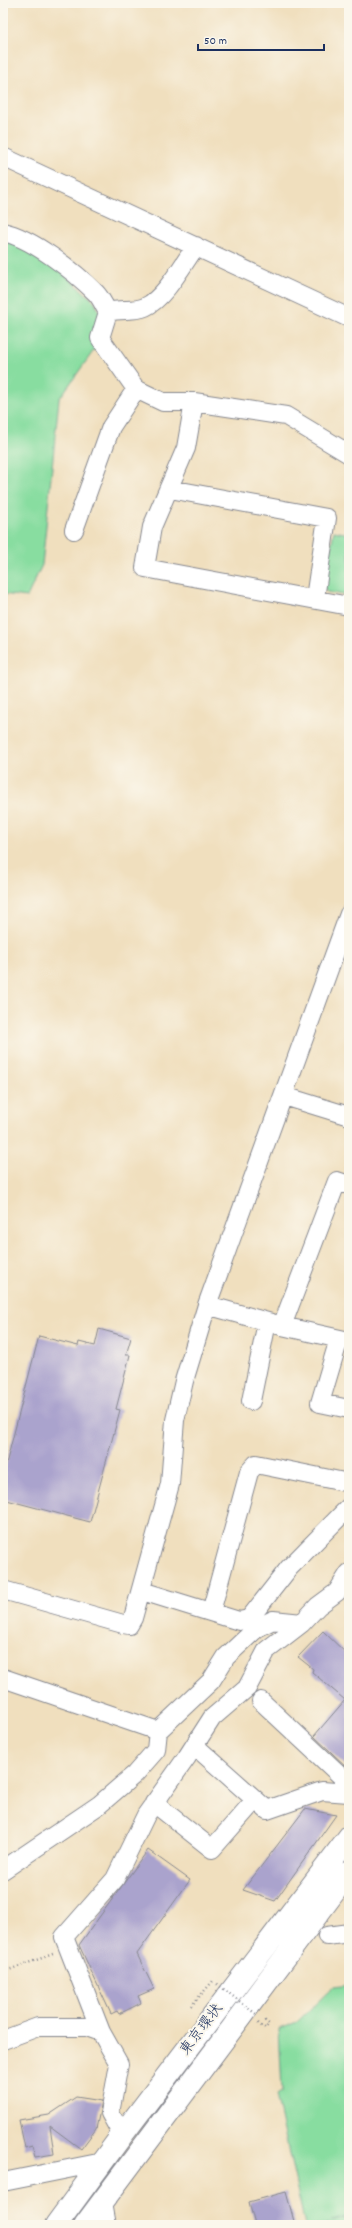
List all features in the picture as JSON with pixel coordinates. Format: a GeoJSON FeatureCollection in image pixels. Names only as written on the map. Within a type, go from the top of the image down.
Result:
{"type":"FeatureCollection","features":[{"type":"Feature","properties":{"kind":"highway","name":"東京環状"},"geometry":{"type":"LineString","coordinates":[[56,2225],[104,2162],[122,2135],[349,1837]]}},
{"type":"Feature","properties":{"kind":"highway","name":"東京環状"},"geometry":{"type":"LineString","coordinates":[[85,2225],[349,1872]]}},
{"type":"Feature","properties":{"kind":"street"},"geometry":{"type":"LineString","coordinates":[[3,157],[349,318]]}},
{"type":"Feature","properties":{"kind":"street"},"geometry":{"type":"LineString","coordinates":[[3,232],[17,235],[51,256],[97,294],[108,312],[100,338],[136,389],[163,402],[194,402],[286,416],[349,454]]}},
{"type":"Feature","properties":{"kind":"street"},"geometry":{"type":"LineString","coordinates":[[108,312],[118,308],[144,307],[159,298],[196,246]]}},
{"type":"Feature","properties":{"kind":"street"},"geometry":{"type":"LineString","coordinates":[[74,530],[111,427],[136,389]]}},
{"type":"Feature","properties":{"kind":"street"},"geometry":{"type":"LineString","coordinates":[[194,402],[186,448],[152,527],[145,568],[315,598],[349,606]]}},
{"type":"Feature","properties":{"kind":"street"},"geometry":{"type":"LineString","coordinates":[[170,488],[327,518],[315,598]]}},
{"type":"Feature","properties":{"kind":"street"},"geometry":{"type":"LineString","coordinates":[[3,1590],[129,1625],[142,1591],[170,1484],[175,1420],[184,1381],[207,1305],[284,1096],[345,939],[349,914]]}},
{"type":"Feature","properties":{"kind":"street"},"geometry":{"type":"LineString","coordinates":[[284,1096],[349,1116]]}},
{"type":"Feature","properties":{"kind":"street"},"geometry":{"type":"LineString","coordinates":[[251,1401],[275,1324],[337,1181],[349,1186]]}},
{"type":"Feature","properties":{"kind":"street"},"geometry":{"type":"LineString","coordinates":[[207,1305],[275,1324],[347,1340],[320,1403],[349,1409]]}},
{"type":"Feature","properties":{"kind":"street"},"geometry":{"type":"LineString","coordinates":[[211,1612],[249,1472],[256,1464],[349,1483]]}},
{"type":"Feature","properties":{"kind":"street"},"geometry":{"type":"LineString","coordinates":[[142,1591],[240,1621],[250,1619],[289,1568],[349,1507]]}},
{"type":"Feature","properties":{"kind":"street"},"geometry":{"type":"LineString","coordinates":[[122,2135],[110,2113],[119,2064],[101,2032],[64,1937],[115,1879],[146,1815],[195,1746],[212,1718],[247,1688],[267,1650],[302,1623],[318,1606],[337,1592],[349,1573]]}},
{"type":"Feature","properties":{"kind":"street"},"geometry":{"type":"LineString","coordinates":[[3,1870],[98,1805],[135,1774],[156,1750],[158,1731],[212,1681],[226,1657],[257,1628],[273,1620],[302,1623]]}},
{"type":"Feature","properties":{"kind":"street"},"geometry":{"type":"LineString","coordinates":[[3,1678],[158,1731]]}},
{"type":"Feature","properties":{"kind":"street"},"geometry":{"type":"LineString","coordinates":[[261,1701],[349,1785]]}},
{"type":"Feature","properties":{"kind":"street"},"geometry":{"type":"LineString","coordinates":[[195,1746],[267,1810],[322,1791],[349,1793]]}},
{"type":"Feature","properties":{"kind":"street"},"geometry":{"type":"LineString","coordinates":[[154,1803],[212,1849],[256,1800]]}},
{"type":"Feature","properties":{"kind":"street"},"geometry":{"type":"LineString","coordinates":[[327,1936],[349,1933]]}},
{"type":"Feature","properties":{"kind":"street"},"geometry":{"type":"LineString","coordinates":[[3,2040],[38,2028],[87,2027],[101,2032]]}},
{"type":"Feature","properties":{"kind":"street"},"geometry":{"type":"LineString","coordinates":[[3,2182],[104,2162]]}},
{"type":"Feature","properties":{"kind":"street"},"geometry":{"type":"LineString","coordinates":[[102,2203],[106,2225]]}},
{"type":"Feature","properties":{"kind":"path"},"geometry":{"type":"LineString","coordinates":[[3,1972],[69,1949]]}},
{"type":"Feature","properties":{"kind":"path"},"geometry":{"type":"LineString","coordinates":[[191,2006],[213,1981]]}},
{"type":"Feature","properties":{"kind":"path"},"geometry":{"type":"LineString","coordinates":[[217,1984],[256,2014]]}},
{"type":"Feature","properties":{"kind":"green space"},"geometry":{"type":"Polygon","coordinates":[[[3,236],[48,260],[94,301],[101,315],[97,346],[59,399],[42,565],[27,597],[3,594],[3,236]]]}},
{"type":"Feature","properties":{"kind":"green space"},"geometry":{"type":"Polygon","coordinates":[[[334,531],[349,534],[349,596],[327,592],[323,587],[334,531]]]}},
{"type":"Feature","properties":{"kind":"green space"},"geometry":{"type":"Polygon","coordinates":[[[349,1984],[349,2216],[330,2222],[349,2217],[349,2225],[305,2225],[276,2095],[282,2091],[279,2029],[297,2022],[334,1986],[349,1984]]]}},
{"type":"Feature","properties":{"kind":"building"},"geometry":{"type":"Polygon","coordinates":[[[99,1329],[131,1338],[126,1355],[130,1355],[116,1409],[120,1410],[90,1522],[3,1499],[3,1476],[39,1336],[78,1346],[79,1342],[95,1346],[99,1329]]]}},
{"type":"Feature","properties":{"kind":"building"},"geometry":{"type":"Polygon","coordinates":[[[323,1631],[349,1656],[349,1769],[314,1736],[345,1700],[312,1672],[313,1669],[298,1657],[323,1631]]]}},
{"type":"Feature","properties":{"kind":"building"},"geometry":{"type":"Polygon","coordinates":[[[305,1809],[336,1815],[275,1901],[243,1890],[305,1809]]]}},
{"type":"Feature","properties":{"kind":"building"},"geometry":{"type":"Polygon","coordinates":[[[148,1850],[190,1880],[137,1954],[154,1989],[138,1996],[141,2003],[119,2014],[117,2011],[111,2014],[79,1945],[148,1850]]]}},
{"type":"Feature","properties":{"kind":"building"},"geometry":{"type":"Polygon","coordinates":[[[76,2097],[102,2101],[96,2129],[81,2149],[50,2126],[54,2154],[35,2157],[32,2146],[25,2148],[19,2120],[49,2115],[76,2097]]]}},
{"type":"Feature","properties":{"kind":"building"},"geometry":{"type":"Polygon","coordinates":[[[286,2192],[295,2225],[255,2225],[249,2202],[286,2192]]]}}]}
